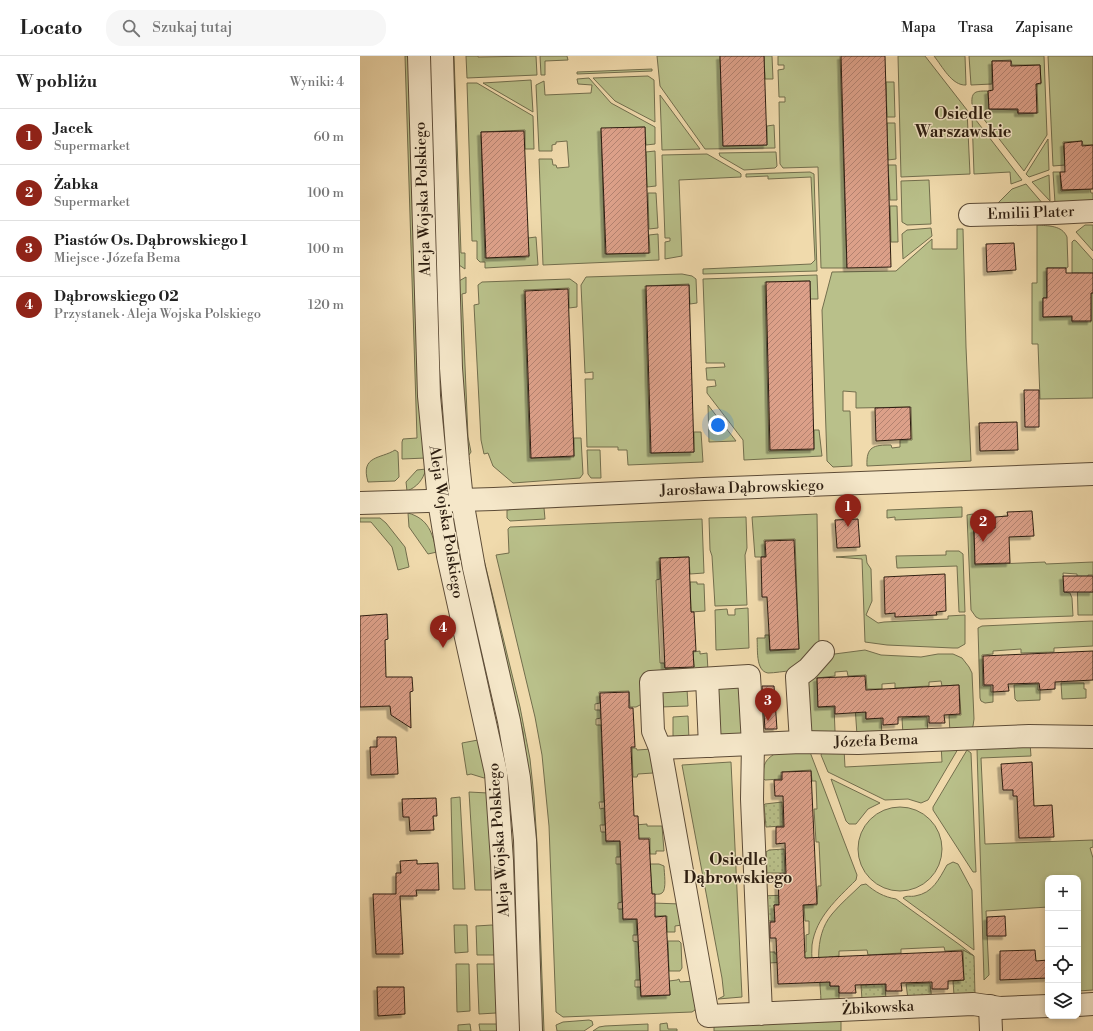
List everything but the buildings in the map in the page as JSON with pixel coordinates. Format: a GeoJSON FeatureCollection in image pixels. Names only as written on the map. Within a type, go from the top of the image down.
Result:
{"type":"FeatureCollection","features":[{"type":"Feature","properties":{"kind":"street","name":"Aleja Wojska Polskiego"},"geometry":{"type":"LineString","coordinates":[[419,56],[429,396],[439,501],[448,556],[496,773],[502,861],[508,1031]]}},
{"type":"Feature","properties":{"kind":"street","name":"Aleja Wojska Polskiego"},"geometry":{"type":"LineString","coordinates":[[442,56],[451,368],[458,462],[462,500],[474,568],[509,721],[519,778],[525,840],[532,1031]]}},
{"type":"Feature","properties":{"kind":"street","name":"Emilii Plater"},"geometry":{"type":"LineString","coordinates":[[970,215],[1093,211]]}},
{"type":"Feature","properties":{"kind":"street","name":"Jarosława Dąbrowskiego"},"geometry":{"type":"LineString","coordinates":[[360,503],[1093,474]]}},
{"type":"Feature","properties":{"kind":"street"},"geometry":{"type":"LineString","coordinates":[[801,742],[797,677],[808,669],[824,652]]}},
{"type":"Feature","properties":{"kind":"street"},"geometry":{"type":"LineString","coordinates":[[660,748],[653,732],[651,682],[749,676],[753,744],[752,799],[761,1014]]}},
{"type":"Feature","properties":{"kind":"street"},"geometry":{"type":"LineString","coordinates":[[707,679],[710,746]]}},
{"type":"Feature","properties":{"kind":"street","name":"Józefa Bema"},"geometry":{"type":"LineString","coordinates":[[660,748],[801,742],[858,743],[1029,736],[1052,738],[1093,737]]}},
{"type":"Feature","properties":{"kind":"street","name":"Żbikowska"},"geometry":{"type":"LineString","coordinates":[[660,748],[708,1016],[973,1004],[1000,1008],[1045,1006]]}},
{"type":"Feature","properties":{"kind":"street"},"geometry":{"type":"LineString","coordinates":[[1081,1005],[1093,1004]]}},
{"type":"Feature","properties":{"kind":"street"},"geometry":{"type":"LineString","coordinates":[[990,1006],[991,1031]]}},
{"type":"Feature","properties":{"kind":"green space"},"geometry":{"type":"Polygon","coordinates":[[[405,56],[410,56],[426,458],[402,459],[403,439],[417,438],[405,56]]]}},
{"type":"Feature","properties":{"kind":"green space"},"geometry":{"type":"Polygon","coordinates":[[[450,56],[454,56],[461,253],[465,253],[465,269],[459,265],[450,56]]]}},
{"type":"Feature","properties":{"kind":"green space"},"geometry":{"type":"Polygon","coordinates":[[[466,56],[536,56],[537,75],[467,78],[466,56]]]}},
{"type":"Feature","properties":{"kind":"green space"},"geometry":{"type":"Polygon","coordinates":[[[540,56],[567,56],[568,60],[545,61],[545,75],[541,75],[540,56]]]}},
{"type":"Feature","properties":{"kind":"green space"},"geometry":{"type":"Polygon","coordinates":[[[657,56],[720,56],[723,146],[767,145],[767,126],[774,125],[775,148],[705,149],[660,86],[657,56]]]}},
{"type":"Feature","properties":{"kind":"green space"},"geometry":{"type":"Polygon","coordinates":[[[764,56],[772,56],[773,79],[765,79],[764,56]]]}},
{"type":"Feature","properties":{"kind":"green space"},"geometry":{"type":"Polygon","coordinates":[[[778,56],[840,56],[847,268],[821,268],[818,167],[783,168],[780,164],[779,102],[785,102],[785,97],[779,97],[778,70],[784,69],[784,65],[778,65],[778,56]]]}},
{"type":"Feature","properties":{"kind":"green space"},"geometry":{"type":"Polygon","coordinates":[[[898,56],[925,56],[967,110],[970,174],[901,177],[898,56]]]}},
{"type":"Feature","properties":{"kind":"green space"},"geometry":{"type":"Polygon","coordinates":[[[934,56],[965,56],[966,85],[952,79],[934,56]]]}},
{"type":"Feature","properties":{"kind":"green space"},"geometry":{"type":"Polygon","coordinates":[[[969,56],[1044,56],[1047,135],[1024,171],[972,104],[972,96],[977,92],[988,91],[989,109],[1017,110],[1018,114],[1038,113],[1037,84],[1041,84],[1040,65],[1012,65],[1011,60],[992,61],[992,84],[971,85],[969,56]]]}},
{"type":"Feature","properties":{"kind":"green space"},"geometry":{"type":"Polygon","coordinates":[[[1048,56],[1093,56],[1093,145],[1083,145],[1082,141],[1063,142],[1065,165],[1053,166],[1048,56]]]}},
{"type":"Feature","properties":{"kind":"green space"},"geometry":{"type":"Polygon","coordinates":[[[652,69],[652,71],[577,74],[577,72],[652,69]]]}},
{"type":"Feature","properties":{"kind":"green space"},"geometry":{"type":"Polygon","coordinates":[[[648,76],[654,80],[655,122],[615,101],[593,78],[648,76]]]}},
{"type":"Feature","properties":{"kind":"green space"},"geometry":{"type":"Polygon","coordinates":[[[589,78],[611,103],[655,127],[655,144],[646,145],[645,127],[601,129],[605,254],[650,253],[649,235],[658,234],[659,260],[543,265],[539,159],[552,159],[553,165],[556,165],[557,168],[569,167],[567,141],[556,142],[556,144],[552,145],[552,151],[539,151],[536,85],[544,81],[545,95],[591,93],[592,85],[578,84],[577,79],[589,78]]]}},
{"type":"Feature","properties":{"kind":"green space"},"geometry":{"type":"Polygon","coordinates":[[[531,80],[533,112],[483,83],[531,80]]]}},
{"type":"Feature","properties":{"kind":"green space"},"geometry":{"type":"Polygon","coordinates":[[[886,82],[894,82],[895,117],[887,117],[886,82]]]}},
{"type":"Feature","properties":{"kind":"green space"},"geometry":{"type":"Polygon","coordinates":[[[467,83],[477,83],[533,116],[534,149],[525,149],[525,130],[481,132],[485,258],[529,257],[528,238],[536,237],[538,265],[485,268],[485,262],[480,262],[477,259],[477,241],[472,241],[467,83]]]}},
{"type":"Feature","properties":{"kind":"green space"},"geometry":{"type":"Polygon","coordinates":[[[660,95],[700,149],[662,150],[660,95]]]}},
{"type":"Feature","properties":{"kind":"green space"},"geometry":{"type":"Polygon","coordinates":[[[972,115],[1022,180],[1011,184],[1010,172],[974,174],[972,115]]]}},
{"type":"Feature","properties":{"kind":"green space"},"geometry":{"type":"Polygon","coordinates":[[[887,123],[895,123],[896,159],[888,160],[887,123]]]}},
{"type":"Feature","properties":{"kind":"green space"},"geometry":{"type":"Polygon","coordinates":[[[1048,139],[1049,170],[1029,177],[1026,174],[1048,139]]]}},
{"type":"Feature","properties":{"kind":"green space"},"geometry":{"type":"Polygon","coordinates":[[[655,151],[656,186],[647,187],[646,152],[655,151]]]}},
{"type":"Feature","properties":{"kind":"green space"},"geometry":{"type":"Polygon","coordinates":[[[776,152],[777,166],[775,168],[744,170],[720,156],[719,153],[776,152]]]}},
{"type":"Feature","properties":{"kind":"green space"},"geometry":{"type":"Polygon","coordinates":[[[707,154],[740,173],[741,177],[679,180],[682,256],[665,259],[665,242],[670,241],[670,238],[665,238],[662,155],[707,154]]]}},
{"type":"Feature","properties":{"kind":"green space"},"geometry":{"type":"Polygon","coordinates":[[[888,165],[896,165],[897,200],[890,200],[888,165]]]}},
{"type":"Feature","properties":{"kind":"green space"},"geometry":{"type":"Polygon","coordinates":[[[810,172],[814,174],[817,271],[703,274],[703,269],[811,264],[815,260],[811,177],[768,179],[768,176],[746,177],[746,174],[810,172]]]}},
{"type":"Feature","properties":{"kind":"green space"},"geometry":{"type":"Polygon","coordinates":[[[1053,172],[1060,172],[1061,191],[1090,189],[1091,193],[1093,193],[1093,201],[1055,203],[1053,172]]]}},
{"type":"Feature","properties":{"kind":"green space"},"geometry":{"type":"Polygon","coordinates":[[[1049,175],[1050,201],[1032,182],[1049,175]]]}},
{"type":"Feature","properties":{"kind":"green space"},"geometry":{"type":"Polygon","coordinates":[[[929,180],[931,224],[907,225],[902,222],[901,181],[929,180]]]}},
{"type":"Feature","properties":{"kind":"green space"},"geometry":{"type":"Polygon","coordinates":[[[1026,184],[1044,205],[994,207],[1012,189],[1026,184]]]}},
{"type":"Feature","properties":{"kind":"green space"},"geometry":{"type":"Polygon","coordinates":[[[648,193],[656,193],[658,228],[649,229],[648,193]]]}},
{"type":"Feature","properties":{"kind":"green space"},"geometry":{"type":"Polygon","coordinates":[[[890,206],[897,206],[898,242],[891,242],[890,206]]]}},
{"type":"Feature","properties":{"kind":"green space"},"geometry":{"type":"Polygon","coordinates":[[[1037,225],[1058,228],[1065,233],[1067,237],[1068,267],[1046,268],[1047,298],[1043,298],[1043,317],[1072,317],[1072,322],[1091,322],[1091,293],[1093,293],[1093,398],[1040,399],[1038,344],[1032,344],[1032,283],[1037,283],[1037,225]]]}},
{"type":"Feature","properties":{"kind":"green space"},"geometry":{"type":"Polygon","coordinates":[[[1085,225],[1093,225],[1093,251],[1076,232],[1085,225]]]}},
{"type":"Feature","properties":{"kind":"green space"},"geometry":{"type":"Polygon","coordinates":[[[931,228],[932,236],[903,259],[902,234],[907,230],[931,228]]]}},
{"type":"Feature","properties":{"kind":"green space"},"geometry":{"type":"Polygon","coordinates":[[[957,229],[963,229],[971,461],[867,466],[868,454],[872,448],[880,445],[891,445],[892,448],[900,447],[900,440],[912,440],[911,407],[856,408],[856,392],[843,391],[843,411],[850,411],[852,466],[833,467],[827,461],[822,310],[832,272],[896,271],[932,239],[932,249],[957,249],[957,229]]]}},
{"type":"Feature","properties":{"kind":"green space"},"geometry":{"type":"Polygon","coordinates":[[[1074,240],[1093,260],[1093,273],[1072,273],[1072,242],[1074,240]]]}},
{"type":"Feature","properties":{"kind":"green space"},"geometry":{"type":"Polygon","coordinates":[[[682,274],[692,276],[696,279],[697,303],[690,304],[689,284],[645,286],[650,453],[694,452],[694,432],[701,432],[703,462],[628,465],[627,450],[618,450],[618,447],[587,447],[585,379],[593,379],[593,372],[585,373],[581,285],[586,277],[682,274]]]}},
{"type":"Feature","properties":{"kind":"green space"},"geometry":{"type":"Polygon","coordinates":[[[817,275],[818,299],[810,299],[810,281],[765,282],[769,451],[814,450],[814,430],[819,430],[822,456],[744,460],[743,440],[707,393],[707,387],[716,386],[715,380],[707,380],[706,368],[725,367],[724,363],[706,363],[703,279],[817,275]]]}},
{"type":"Feature","properties":{"kind":"green space"},"geometry":{"type":"Polygon","coordinates":[[[466,277],[466,293],[462,294],[468,437],[471,452],[469,455],[466,455],[462,404],[459,281],[466,277]]]}},
{"type":"Feature","properties":{"kind":"green space"},"geometry":{"type":"Polygon","coordinates":[[[570,279],[577,284],[577,307],[569,308],[569,288],[524,290],[530,458],[574,457],[574,438],[581,438],[583,474],[580,478],[513,483],[493,466],[488,453],[484,454],[481,440],[474,305],[479,304],[478,285],[482,282],[570,279]]]}},
{"type":"Feature","properties":{"kind":"green space"},"geometry":{"type":"Polygon","coordinates":[[[708,405],[736,441],[709,442],[708,405]]]}},
{"type":"Feature","properties":{"kind":"green space"},"geometry":{"type":"Polygon","coordinates":[[[395,450],[398,452],[399,477],[395,481],[368,482],[366,473],[369,462],[395,450]]]}},
{"type":"Feature","properties":{"kind":"green space"},"geometry":{"type":"Polygon","coordinates":[[[587,450],[600,450],[601,478],[591,478],[588,474],[587,450]]]}},
{"type":"Feature","properties":{"kind":"green space"},"geometry":{"type":"Polygon","coordinates":[[[426,469],[419,483],[407,491],[406,482],[417,470],[426,469]]]}},
{"type":"Feature","properties":{"kind":"green space"},"geometry":{"type":"Polygon","coordinates":[[[542,506],[544,508],[545,519],[510,521],[507,518],[507,510],[542,506]]]}},
{"type":"Feature","properties":{"kind":"green space"},"geometry":{"type":"Polygon","coordinates":[[[962,507],[962,517],[895,520],[895,517],[887,518],[887,510],[962,507]]]}},
{"type":"Feature","properties":{"kind":"green space"},"geometry":{"type":"Polygon","coordinates":[[[408,513],[421,519],[425,523],[431,533],[437,552],[428,554],[409,527],[408,513]]]}},
{"type":"Feature","properties":{"kind":"green space"},"geometry":{"type":"Polygon","coordinates":[[[817,514],[819,642],[791,671],[768,673],[761,668],[759,664],[757,638],[765,638],[765,635],[769,635],[770,651],[799,649],[795,539],[764,540],[765,557],[755,557],[752,517],[817,514]]]}},
{"type":"Feature","properties":{"kind":"green space"},"geometry":{"type":"Polygon","coordinates":[[[973,514],[975,565],[1045,562],[1046,564],[1093,562],[1093,575],[1088,575],[1089,592],[1093,592],[1093,615],[1078,615],[1077,574],[1063,573],[1064,592],[1070,593],[1072,598],[1073,616],[980,619],[976,617],[971,610],[967,515],[973,514]]]}},
{"type":"Feature","properties":{"kind":"green space"},"geometry":{"type":"Polygon","coordinates":[[[746,517],[747,548],[745,555],[747,605],[715,606],[709,518],[746,517]]]}},
{"type":"Feature","properties":{"kind":"green space"},"geometry":{"type":"Polygon","coordinates":[[[360,518],[380,518],[386,523],[405,547],[409,567],[398,570],[392,547],[371,522],[360,522],[360,518]]]}},
{"type":"Feature","properties":{"kind":"green space"},"geometry":{"type":"Polygon","coordinates":[[[702,519],[704,573],[690,574],[689,557],[659,558],[660,579],[656,580],[660,663],[664,663],[665,668],[694,667],[693,652],[700,651],[700,654],[707,653],[708,671],[653,673],[640,680],[642,704],[636,707],[630,707],[629,691],[599,692],[600,703],[595,704],[595,710],[600,710],[601,718],[596,719],[596,725],[601,725],[604,802],[599,802],[600,809],[604,808],[605,825],[600,825],[601,832],[606,832],[606,842],[620,841],[620,857],[616,857],[616,864],[621,864],[622,902],[618,903],[618,909],[623,909],[623,920],[636,919],[637,935],[633,935],[633,941],[638,942],[640,980],[635,980],[635,987],[640,987],[641,997],[670,995],[669,981],[679,979],[680,982],[695,981],[697,1006],[692,1012],[563,1017],[556,1012],[549,826],[542,755],[535,717],[496,555],[509,553],[508,529],[510,527],[702,519]]]}},
{"type":"Feature","properties":{"kind":"green space"},"geometry":{"type":"Polygon","coordinates":[[[946,551],[959,551],[963,554],[965,612],[959,612],[957,566],[897,568],[896,556],[946,555],[946,551]]]}},
{"type":"Feature","properties":{"kind":"green space"},"geometry":{"type":"Polygon","coordinates":[[[866,555],[867,563],[871,569],[872,601],[866,615],[878,623],[948,619],[948,616],[965,615],[965,644],[958,648],[953,648],[887,645],[865,642],[862,559],[836,557],[866,555]]]}},
{"type":"Feature","properties":{"kind":"green space"},"geometry":{"type":"Polygon","coordinates":[[[483,560],[520,707],[530,759],[537,843],[544,1031],[540,1031],[530,786],[523,732],[483,560]]]}},
{"type":"Feature","properties":{"kind":"green space"},"geometry":{"type":"Polygon","coordinates":[[[690,582],[704,584],[705,611],[691,612],[690,582]]]}},
{"type":"Feature","properties":{"kind":"green space"},"geometry":{"type":"Polygon","coordinates":[[[748,608],[749,648],[716,650],[715,610],[727,609],[728,615],[735,615],[735,609],[748,608]]]}},
{"type":"Feature","properties":{"kind":"green space"},"geometry":{"type":"Polygon","coordinates":[[[1093,621],[1093,646],[1054,648],[1054,652],[1021,653],[1021,649],[993,651],[993,654],[982,655],[983,686],[991,686],[991,692],[993,692],[993,702],[985,703],[981,701],[978,628],[982,626],[1093,621]]]}},
{"type":"Feature","properties":{"kind":"green space"},"geometry":{"type":"Polygon","coordinates":[[[865,650],[881,655],[921,657],[938,654],[953,654],[962,658],[972,673],[973,726],[970,730],[950,733],[949,715],[961,715],[959,685],[942,686],[941,681],[929,682],[929,686],[895,688],[895,683],[882,684],[882,689],[867,689],[866,675],[848,676],[847,671],[835,672],[835,676],[817,678],[818,707],[834,707],[835,731],[811,732],[808,677],[816,677],[827,655],[865,650]]]}},
{"type":"Feature","properties":{"kind":"green space"},"geometry":{"type":"Polygon","coordinates":[[[742,681],[745,734],[720,738],[716,688],[742,681]]]}},
{"type":"Feature","properties":{"kind":"green space"},"geometry":{"type":"Polygon","coordinates":[[[1061,683],[1084,683],[1086,698],[1062,699],[1061,683]]]}},
{"type":"Feature","properties":{"kind":"green space"},"geometry":{"type":"Polygon","coordinates":[[[662,684],[687,689],[688,706],[660,707],[662,684]]]}},
{"type":"Feature","properties":{"kind":"green space"},"geometry":{"type":"Polygon","coordinates":[[[1038,684],[1038,690],[1040,690],[1040,700],[1017,701],[1015,699],[1014,685],[1038,684]]]}},
{"type":"Feature","properties":{"kind":"green space"},"geometry":{"type":"Polygon","coordinates":[[[855,706],[865,706],[866,719],[881,718],[882,736],[857,735],[855,706]]]}},
{"type":"Feature","properties":{"kind":"green space"},"geometry":{"type":"Polygon","coordinates":[[[688,716],[689,740],[681,740],[673,736],[673,717],[688,716]]]}},
{"type":"Feature","properties":{"kind":"green space"},"geometry":{"type":"Polygon","coordinates":[[[927,717],[928,734],[903,735],[902,718],[927,717]]]}},
{"type":"Feature","properties":{"kind":"green space"},"geometry":{"type":"Polygon","coordinates":[[[478,740],[486,777],[484,778],[471,774],[467,775],[462,743],[478,740]]]}},
{"type":"Feature","properties":{"kind":"green space"},"geometry":{"type":"Polygon","coordinates":[[[1030,743],[1031,756],[981,758],[985,844],[1093,840],[1093,847],[1090,848],[1093,858],[1093,990],[1081,991],[1081,875],[1045,875],[1045,907],[986,911],[989,975],[984,980],[977,749],[1030,743]]]}},
{"type":"Feature","properties":{"kind":"green space"},"geometry":{"type":"Polygon","coordinates":[[[941,744],[958,749],[928,800],[921,803],[908,799],[885,800],[828,772],[821,755],[822,753],[844,749],[845,767],[942,762],[941,744]]]}},
{"type":"Feature","properties":{"kind":"green space"},"geometry":{"type":"Polygon","coordinates":[[[632,748],[636,748],[637,750],[652,749],[653,773],[638,774],[637,777],[633,777],[632,748]]]}},
{"type":"Feature","properties":{"kind":"green space"},"geometry":{"type":"Polygon","coordinates":[[[967,750],[971,753],[976,872],[973,872],[933,810],[933,807],[967,750]]]}},
{"type":"Feature","properties":{"kind":"green space"},"geometry":{"type":"Polygon","coordinates":[[[778,752],[810,752],[857,875],[856,880],[828,909],[814,935],[812,945],[813,979],[809,961],[768,963],[769,952],[775,952],[775,954],[806,952],[806,935],[809,934],[809,921],[805,921],[804,905],[817,905],[818,886],[821,886],[819,842],[816,842],[814,809],[817,809],[816,781],[812,781],[811,770],[781,772],[781,779],[765,780],[763,778],[764,765],[770,757],[778,752]]]}},
{"type":"Feature","properties":{"kind":"green space"},"geometry":{"type":"Polygon","coordinates":[[[731,762],[742,997],[718,999],[724,996],[722,978],[682,765],[731,762]]]}},
{"type":"Feature","properties":{"kind":"green space"},"geometry":{"type":"Polygon","coordinates":[[[831,779],[880,803],[868,809],[856,824],[849,824],[846,821],[831,779]]]}},
{"type":"Feature","properties":{"kind":"green space"},"geometry":{"type":"Polygon","coordinates":[[[469,792],[488,793],[493,888],[491,890],[475,890],[469,792]]]}},
{"type":"Feature","properties":{"kind":"green space"},"geometry":{"type":"Polygon","coordinates":[[[460,797],[465,889],[453,889],[451,798],[460,797]]]}},
{"type":"Feature","properties":{"kind":"green space"},"geometry":{"type":"Polygon","coordinates":[[[782,802],[783,826],[766,827],[764,805],[782,802]]]}},
{"type":"Feature","properties":{"kind":"green space"},"geometry":{"type":"Polygon","coordinates":[[[900,807],[916,810],[930,819],[939,833],[942,849],[939,865],[930,879],[916,888],[900,891],[884,888],[870,879],[861,865],[858,849],[861,833],[870,819],[884,810],[900,807]]]}},
{"type":"Feature","properties":{"kind":"green space"},"geometry":{"type":"Polygon","coordinates":[[[647,824],[647,826],[662,826],[664,851],[656,851],[656,854],[650,854],[650,838],[636,838],[635,825],[647,824]]]}},
{"type":"Feature","properties":{"kind":"green space"},"geometry":{"type":"Polygon","coordinates":[[[784,849],[785,873],[767,873],[766,852],[769,850],[784,849]]]}},
{"type":"Feature","properties":{"kind":"green space"},"geometry":{"type":"Polygon","coordinates":[[[953,862],[958,864],[972,890],[974,950],[903,898],[915,896],[931,889],[947,865],[953,862]]]}},
{"type":"Feature","properties":{"kind":"green space"},"geometry":{"type":"Polygon","coordinates":[[[650,864],[659,864],[664,866],[665,885],[664,891],[661,894],[652,894],[650,864]]]}},
{"type":"Feature","properties":{"kind":"green space"},"geometry":{"type":"Polygon","coordinates":[[[866,884],[880,894],[896,899],[974,956],[963,950],[945,951],[944,947],[901,949],[901,953],[868,955],[867,950],[839,951],[839,956],[829,957],[830,986],[839,986],[839,1002],[821,1001],[819,944],[826,923],[843,902],[861,885],[866,884]]]}},
{"type":"Feature","properties":{"kind":"green space"},"geometry":{"type":"Polygon","coordinates":[[[787,895],[787,904],[774,905],[775,921],[767,921],[761,896],[787,895]]]}},
{"type":"Feature","properties":{"kind":"green space"},"geometry":{"type":"Polygon","coordinates":[[[652,903],[681,904],[682,925],[675,926],[675,932],[667,932],[667,916],[653,916],[652,903]]]}},
{"type":"Feature","properties":{"kind":"green space"},"geometry":{"type":"Polygon","coordinates":[[[454,925],[467,925],[468,952],[455,953],[454,925]]]}},
{"type":"Feature","properties":{"kind":"green space"},"geometry":{"type":"Polygon","coordinates":[[[476,926],[494,926],[494,955],[477,955],[476,926]]]}},
{"type":"Feature","properties":{"kind":"green space"},"geometry":{"type":"Polygon","coordinates":[[[668,941],[679,941],[681,943],[682,968],[680,971],[669,971],[668,941]]]}},
{"type":"Feature","properties":{"kind":"green space"},"geometry":{"type":"Polygon","coordinates":[[[963,950],[974,956],[975,995],[954,995],[953,981],[964,980],[963,950]]]}},
{"type":"Feature","properties":{"kind":"green space"},"geometry":{"type":"Polygon","coordinates":[[[456,964],[469,964],[470,1011],[457,1012],[456,964]]]}},
{"type":"Feature","properties":{"kind":"green space"},"geometry":{"type":"Polygon","coordinates":[[[477,964],[495,965],[496,1013],[479,1014],[477,964]]]}},
{"type":"Feature","properties":{"kind":"green space"},"geometry":{"type":"Polygon","coordinates":[[[930,983],[932,1001],[908,999],[906,984],[930,983]]]}},
{"type":"Feature","properties":{"kind":"green space"},"geometry":{"type":"Polygon","coordinates":[[[885,984],[886,1000],[862,1000],[861,985],[885,984]]]}},
{"type":"Feature","properties":{"kind":"green space"},"geometry":{"type":"Polygon","coordinates":[[[592,1021],[593,1025],[584,1031],[557,1031],[556,1025],[563,1022],[592,1021]]]}},
{"type":"Feature","properties":{"kind":"green space"},"geometry":{"type":"Polygon","coordinates":[[[841,1021],[841,1031],[714,1031],[714,1022],[841,1021]]]}},
{"type":"Feature","properties":{"kind":"green space"},"geometry":{"type":"Polygon","coordinates":[[[667,1023],[668,1029],[677,1029],[677,1031],[660,1031],[660,1024],[667,1023]]]}},
{"type":"Feature","properties":{"kind":"green space"},"geometry":{"type":"Polygon","coordinates":[[[470,1024],[471,1031],[458,1031],[458,1025],[470,1024]]]}},
{"type":"Feature","properties":{"kind":"green space"},"geometry":{"type":"Polygon","coordinates":[[[479,1024],[496,1024],[498,1031],[480,1031],[479,1024]]]}},
{"type":"Feature","properties":{"kind":"green space"},"geometry":{"type":"Polygon","coordinates":[[[648,1024],[648,1031],[593,1031],[599,1027],[605,1026],[648,1024]]]}},
{"type":"Feature","properties":{"kind":"place","name":"Jacek"},"geometry":{"type":"Point","coordinates":[848,527]}},
{"type":"Feature","properties":{"kind":"place","name":"Żabka"},"geometry":{"type":"Point","coordinates":[983,542]}},
{"type":"Feature","properties":{"kind":"place","name":"Dąbrowskiego 02"},"geometry":{"type":"Point","coordinates":[443,648]}},
{"type":"Feature","properties":{"kind":"place","name":"Piastów Os. Dąbrowskiego 1"},"geometry":{"type":"Point","coordinates":[768,721]}},
{"type":"Feature","properties":{"kind":"district","name":"Osiedle Warszawskie"},"geometry":{"type":"Point","coordinates":[963,123]}},
{"type":"Feature","properties":{"kind":"district","name":"Osiedle Dąbrowskiego"},"geometry":{"type":"Point","coordinates":[738,869]}}]}
